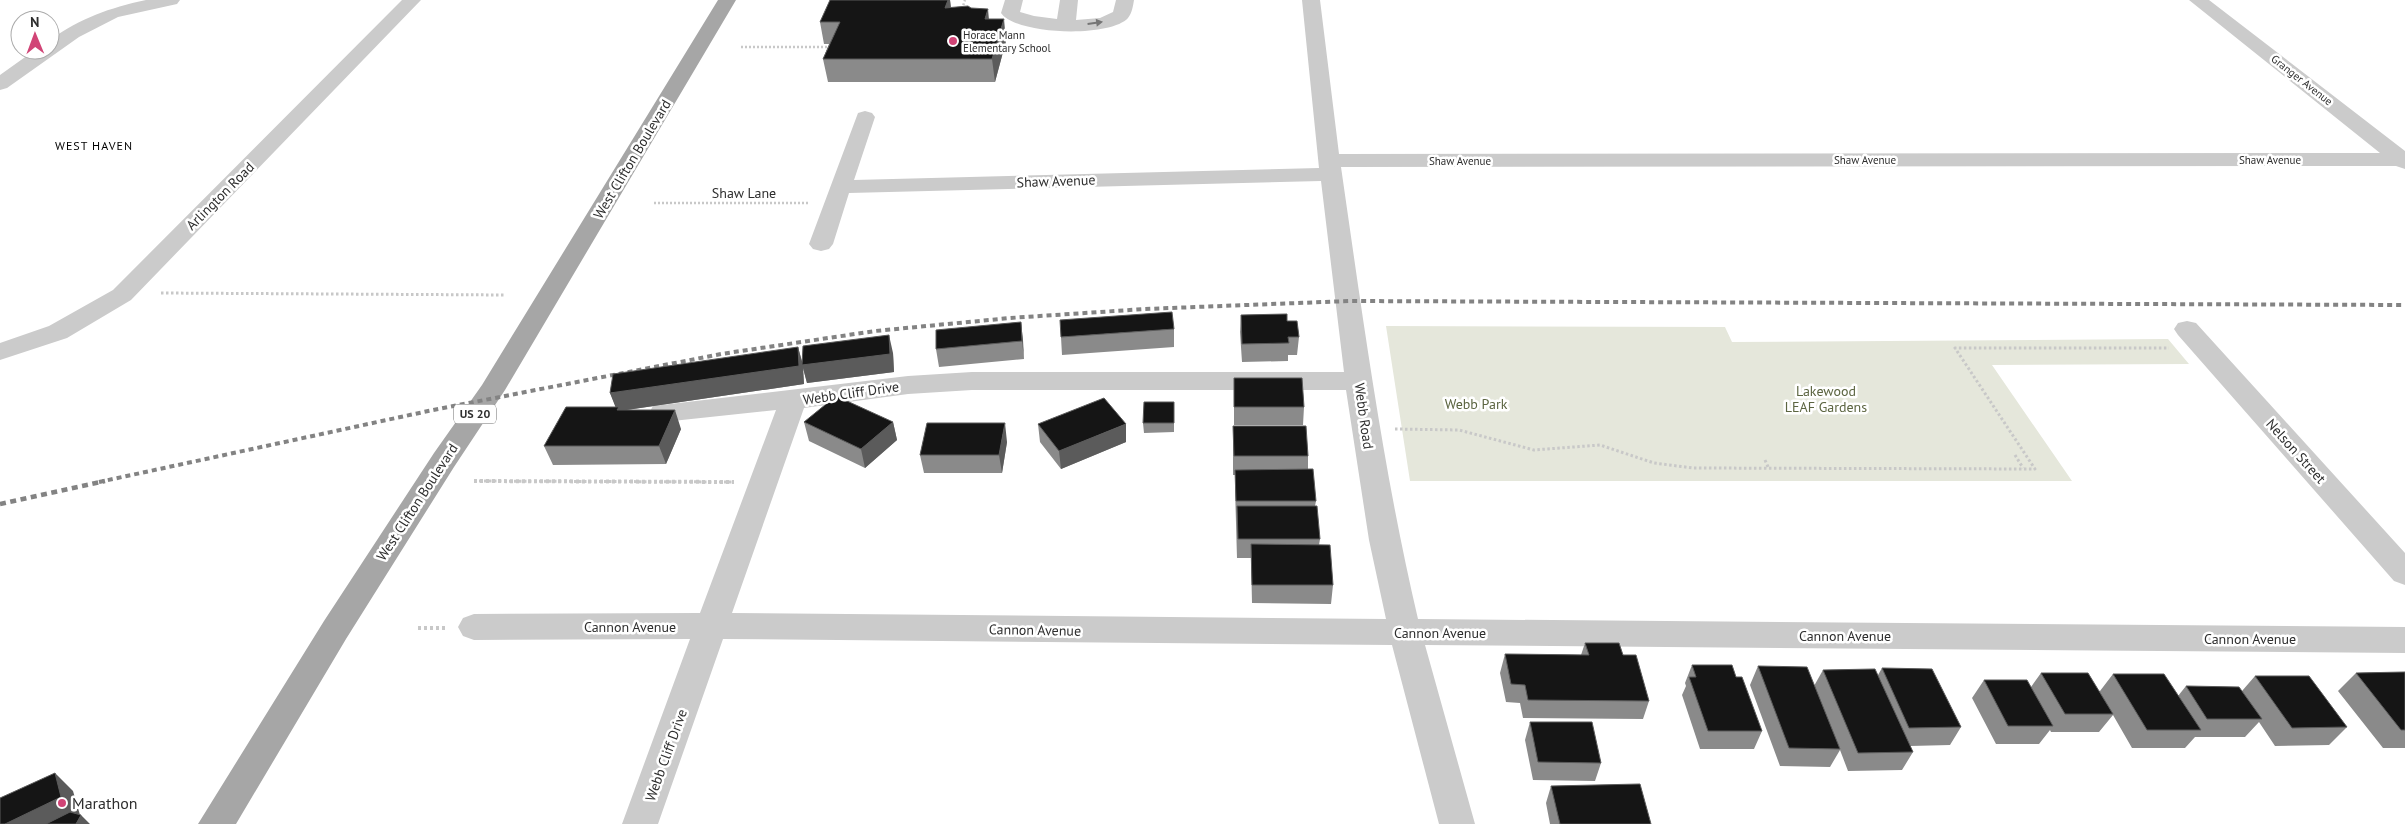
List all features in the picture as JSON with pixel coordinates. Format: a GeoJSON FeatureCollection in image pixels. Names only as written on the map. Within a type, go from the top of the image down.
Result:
{"type":"FeatureCollection","features":[{"type":"Feature","properties":{"kind":"main road","name":"West Clifton Boulevard"},"geometry":{"type":"LineString","coordinates":[[216,824],[335,630],[444,460],[492,390],[727,0]]}},
{"type":"Feature","properties":{"kind":"street"},"geometry":{"type":"LineString","coordinates":[[60,41],[72,33],[112,13],[171,0]]}},
{"type":"Feature","properties":{"kind":"street","name":"Arlington Road"},"geometry":{"type":"LineString","coordinates":[[0,352],[58,332],[122,295],[412,0]]}},
{"type":"Feature","properties":{"kind":"street"},"geometry":{"type":"LineString","coordinates":[[1014,0],[1010,12],[1015,17],[1032,23],[1066,25],[1095,24],[1114,19],[1121,15],[1125,0]]}},
{"type":"Feature","properties":{"kind":"street"},"geometry":{"type":"LineString","coordinates":[[1066,25],[1069,0]]}},
{"type":"Feature","properties":{"kind":"street","name":"Webb Road"},"geometry":{"type":"LineString","coordinates":[[1311,0],[1330,168],[1358,381],[1384,540],[1404,633],[1457,824]]}},
{"type":"Feature","properties":{"kind":"street","name":"Granger Avenue"},"geometry":{"type":"LineString","coordinates":[[2198,0],[2403,161]]}},
{"type":"Feature","properties":{"kind":"street"},"geometry":{"type":"LineString","coordinates":[[0,84],[34,60]]}},
{"type":"Feature","properties":{"kind":"street"},"geometry":{"type":"LineString","coordinates":[[821,244],[865,117]]}},
{"type":"Feature","properties":{"kind":"street","name":"Shaw Avenue"},"geometry":{"type":"LineString","coordinates":[[837,195],[1330,168],[2403,161]]}},
{"type":"Feature","properties":{"kind":"street","name":"Nelson Street"},"geometry":{"type":"LineString","coordinates":[[2180,338],[2405,573]]}},
{"type":"Feature","properties":{"kind":"street","name":"Webb Cliff Drive"},"geometry":{"type":"LineString","coordinates":[[640,824],[793,400],[908,385],[972,382],[1358,381]]}},
{"type":"Feature","properties":{"kind":"street"},"geometry":{"type":"LineString","coordinates":[[663,413],[737,404],[793,400]]}},
{"type":"Feature","properties":{"kind":"street","name":"Cannon Avenue"},"geometry":{"type":"LineString","coordinates":[[464,627],[712,626],[2405,640]]}},
{"type":"Feature","properties":{"kind":"path"},"geometry":{"type":"LineString","coordinates":[[960,15],[965,0]]}},
{"type":"Feature","properties":{"kind":"path"},"geometry":{"type":"LineString","coordinates":[[741,47],[834,47]]}},
{"type":"Feature","properties":{"kind":"path","name":"Shaw Lane"},"geometry":{"type":"LineString","coordinates":[[654,203],[837,195]]}},
{"type":"Feature","properties":{"kind":"path"},"geometry":{"type":"LineString","coordinates":[[160,293],[506,295]]}},
{"type":"Feature","properties":{"kind":"path"},"geometry":{"type":"LineString","coordinates":[[1365,430],[1454,430],[1534,450],[1600,445],[1654,463],[1670,466],[1769,469],[2035,469],[1955,348],[2180,338]]}},
{"type":"Feature","properties":{"kind":"path"},"geometry":{"type":"LineString","coordinates":[[2015,455],[2023,468]]}},
{"type":"Feature","properties":{"kind":"path"},"geometry":{"type":"LineString","coordinates":[[1765,460],[1769,469]]}},
{"type":"Feature","properties":{"kind":"path"},"geometry":{"type":"LineString","coordinates":[[474,481],[764,482]]}},
{"type":"Feature","properties":{"kind":"path"},"geometry":{"type":"LineString","coordinates":[[418,628],[464,627]]}},
{"type":"Feature","properties":{"kind":"green space","name":"Webb Park"},"geometry":{"type":"Polygon","coordinates":[[[1386,326],[1725,327],[1732,342],[2168,339],[2189,364],[1992,365],[2072,481],[1410,481],[1386,326]]]}},
{"type":"Feature","properties":{"kind":"building"},"geometry":{"type":"Polygon","coordinates":[[[830,0],[948,0],[945,8],[968,6],[971,8],[988,9],[985,19],[1004,19],[992,59],[823,59],[840,22],[820,22],[830,0]]]}},
{"type":"Feature","properties":{"kind":"building"},"geometry":{"type":"Polygon","coordinates":[[[1172,312],[1174,329],[1061,337],[1060,320],[1172,312]]]}},
{"type":"Feature","properties":{"kind":"building"},"geometry":{"type":"Polygon","coordinates":[[[1287,314],[1287,321],[1297,321],[1299,337],[1288,337],[1289,343],[1242,344],[1241,315],[1287,314]]]}},
{"type":"Feature","properties":{"kind":"building"},"geometry":{"type":"Polygon","coordinates":[[[1021,322],[1022,341],[936,349],[936,330],[1021,322]]]}},
{"type":"Feature","properties":{"kind":"building"},"geometry":{"type":"Polygon","coordinates":[[[889,335],[890,354],[802,365],[803,346],[889,335]]]}},
{"type":"Feature","properties":{"kind":"building"},"geometry":{"type":"Polygon","coordinates":[[[798,347],[799,366],[610,393],[613,374],[798,347]]]}},
{"type":"Feature","properties":{"kind":"building"},"geometry":{"type":"Polygon","coordinates":[[[1234,378],[1302,378],[1304,407],[1234,407],[1234,378]]]}},
{"type":"Feature","properties":{"kind":"building"},"geometry":{"type":"Polygon","coordinates":[[[836,396],[893,422],[861,449],[804,422],[836,396]]]}},
{"type":"Feature","properties":{"kind":"building"},"geometry":{"type":"Polygon","coordinates":[[[1104,398],[1126,424],[1059,451],[1038,424],[1104,398]]]}},
{"type":"Feature","properties":{"kind":"building"},"geometry":{"type":"Polygon","coordinates":[[[1144,402],[1174,402],[1174,423],[1143,423],[1144,402]]]}},
{"type":"Feature","properties":{"kind":"building"},"geometry":{"type":"Polygon","coordinates":[[[566,407],[619,407],[617,410],[675,410],[659,446],[544,446],[566,407]]]}},
{"type":"Feature","properties":{"kind":"building"},"geometry":{"type":"Polygon","coordinates":[[[927,423],[1005,423],[999,455],[920,455],[927,423]]]}},
{"type":"Feature","properties":{"kind":"building"},"geometry":{"type":"Polygon","coordinates":[[[1233,426],[1306,426],[1308,456],[1234,456],[1233,426]]]}},
{"type":"Feature","properties":{"kind":"building"},"geometry":{"type":"Polygon","coordinates":[[[1313,469],[1316,501],[1236,501],[1235,470],[1313,469]]]}},
{"type":"Feature","properties":{"kind":"building"},"geometry":{"type":"Polygon","coordinates":[[[1237,506],[1317,506],[1320,539],[1238,539],[1237,506]]]}},
{"type":"Feature","properties":{"kind":"building"},"geometry":{"type":"Polygon","coordinates":[[[1251,544],[1330,545],[1333,585],[1252,585],[1251,544]]]}},
{"type":"Feature","properties":{"kind":"building"},"geometry":{"type":"Polygon","coordinates":[[[1585,643],[1619,643],[1623,655],[1636,655],[1649,701],[1528,700],[1525,685],[1511,684],[1505,654],[1589,655],[1585,643]]]}},
{"type":"Feature","properties":{"kind":"building"},"geometry":{"type":"Polygon","coordinates":[[[1692,665],[1732,665],[1736,677],[1742,677],[1762,731],[1708,731],[1689,677],[1696,677],[1692,665]]]}},
{"type":"Feature","properties":{"kind":"building"},"geometry":{"type":"Polygon","coordinates":[[[1758,666],[1807,667],[1840,749],[1789,748],[1758,666]]]}},
{"type":"Feature","properties":{"kind":"building"},"geometry":{"type":"Polygon","coordinates":[[[1882,668],[1932,669],[1961,727],[1909,728],[1882,668]]]}},
{"type":"Feature","properties":{"kind":"building"},"geometry":{"type":"Polygon","coordinates":[[[1875,669],[1913,752],[1858,753],[1823,670],[1875,669]]]}},
{"type":"Feature","properties":{"kind":"building"},"geometry":{"type":"Polygon","coordinates":[[[2405,672],[2405,730],[2401,730],[2356,673],[2405,672]]]}},
{"type":"Feature","properties":{"kind":"building"},"geometry":{"type":"Polygon","coordinates":[[[2041,673],[2088,673],[2113,714],[2065,714],[2041,673]]]}},
{"type":"Feature","properties":{"kind":"building"},"geometry":{"type":"Polygon","coordinates":[[[2113,674],[2164,674],[2201,730],[2147,730],[2113,674]]]}},
{"type":"Feature","properties":{"kind":"building"},"geometry":{"type":"Polygon","coordinates":[[[2255,676],[2309,676],[2347,727],[2292,728],[2255,676]]]}},
{"type":"Feature","properties":{"kind":"building"},"geometry":{"type":"Polygon","coordinates":[[[1984,680],[2027,680],[2053,726],[2008,726],[1984,680]]]}},
{"type":"Feature","properties":{"kind":"building"},"geometry":{"type":"Polygon","coordinates":[[[2186,686],[2239,687],[2262,719],[2207,719],[2186,686]]]}},
{"type":"Feature","properties":{"kind":"building"},"geometry":{"type":"Polygon","coordinates":[[[1530,722],[1592,722],[1601,763],[1538,762],[1530,722]]]}},
{"type":"Feature","properties":{"kind":"building"},"geometry":{"type":"Polygon","coordinates":[[[55,773],[61,797],[5,824],[0,824],[0,798],[55,773]]]}},
{"type":"Feature","properties":{"kind":"building"},"geometry":{"type":"Polygon","coordinates":[[[1640,784],[1651,824],[1560,824],[1551,786],[1640,784]]]}},
{"type":"Feature","properties":{"kind":"building"},"geometry":{"type":"Polygon","coordinates":[[[70,812],[81,815],[76,824],[46,824],[70,812]]]}},
{"type":"Feature","properties":{"kind":"railway"},"geometry":{"type":"LineString","coordinates":[[99,482],[433,410],[721,354],[875,331],[1010,318],[1145,309],[1349,301],[2405,305]]}},
{"type":"Feature","properties":{"kind":"railway"},"geometry":{"type":"LineString","coordinates":[[0,504],[105,481]]}},
{"type":"Feature","properties":{"kind":"place","name":"Horace Mann Elementary School"},"geometry":{"type":"Point","coordinates":[953,41]}},
{"type":"Feature","properties":{"kind":"place","name":"Marathon"},"geometry":{"type":"Point","coordinates":[62,803]}},
{"type":"Feature","properties":{"kind":"district","name":"WEST HAVEN"},"geometry":{"type":"Point","coordinates":[94,146]}},
{"type":"Feature","properties":{"kind":"park label","name":"Lakewood LEAF Gardens"},"geometry":{"type":"Point","coordinates":[1826,400]}}]}
